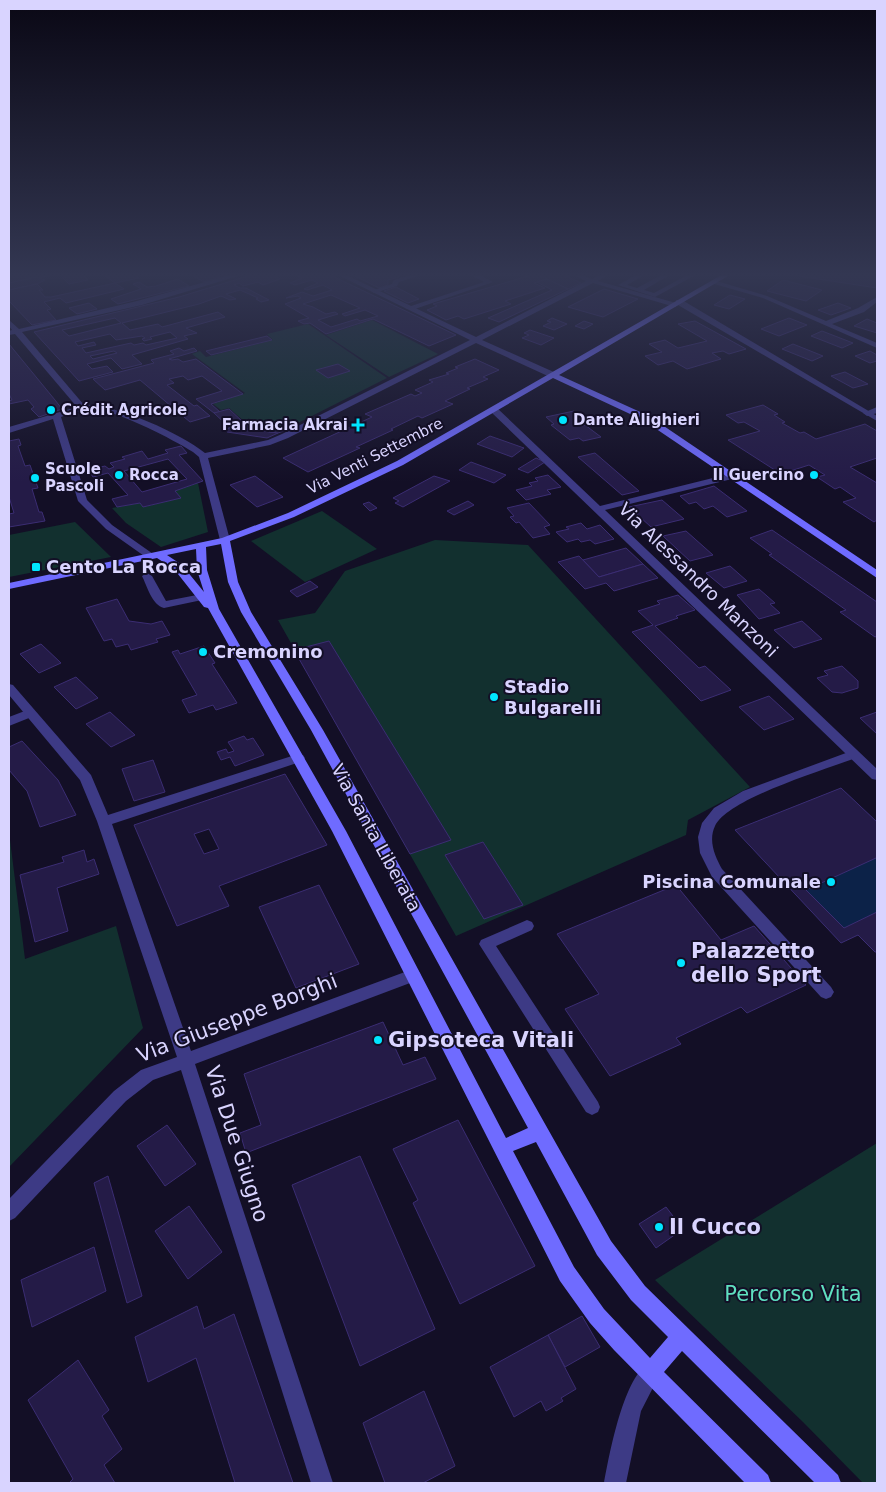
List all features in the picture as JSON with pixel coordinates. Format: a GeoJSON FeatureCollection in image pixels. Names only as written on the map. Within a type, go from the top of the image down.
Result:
{"type":"FeatureCollection","features":[{"type":"Feature","properties":{"kind":"street"},"geometry":{"type":"LineString","coordinates":[[23,343],[82,408]]}},
{"type":"Feature","properties":{"kind":"street"},"geometry":{"type":"LineString","coordinates":[[203,456],[277,440],[472,343]]}},
{"type":"Feature","properties":{"kind":"street"},"geometry":{"type":"LineString","coordinates":[[483,343],[646,418],[877,575]]}},
{"type":"Feature","properties":{"kind":"street","name":"Via Venti Settembre"},"geometry":{"type":"LineString","coordinates":[[9,586],[225,540],[291,515],[400,463],[610,343]]}},
{"type":"Feature","properties":{"kind":"street"},"geometry":{"type":"LineString","coordinates":[[744,343],[877,418]]}},
{"type":"Feature","properties":{"kind":"street"},"geometry":{"type":"LineString","coordinates":[[9,430],[82,408],[102,409],[174,438],[203,456],[225,540]]}},
{"type":"Feature","properties":{"kind":"street","name":"Via Alessandro Manzoni"},"geometry":{"type":"LineString","coordinates":[[494,410],[877,776]]}},
{"type":"Feature","properties":{"kind":"street"},"geometry":{"type":"LineString","coordinates":[[867,413],[877,410]]}},
{"type":"Feature","properties":{"kind":"street"},"geometry":{"type":"LineString","coordinates":[[56,416],[83,500],[109,527],[156,556]]}},
{"type":"Feature","properties":{"kind":"street"},"geometry":{"type":"LineString","coordinates":[[598,509],[733,476]]}},
{"type":"Feature","properties":{"kind":"street","name":"Via Santa Liberata"},"geometry":{"type":"LineString","coordinates":[[225,540],[233,582],[246,612],[317,730],[604,1248],[638,1293],[830,1483]]}},
{"type":"Feature","properties":{"kind":"street","name":"Via Santa Liberata"},"geometry":{"type":"LineString","coordinates":[[201,546],[202,570],[214,609],[339,831],[553,1249],[578,1290],[597,1316],[760,1483]]}},
{"type":"Feature","properties":{"kind":"street","name":"Via Santa Liberata"},"geometry":{"type":"LineString","coordinates":[[156,556],[178,567],[223,624]]}},
{"type":"Feature","properties":{"kind":"street"},"geometry":{"type":"LineString","coordinates":[[146,576],[164,605],[202,597]]}},
{"type":"Feature","properties":{"kind":"street","name":"Via Due Giugno"},"geometry":{"type":"LineString","coordinates":[[9,688],[86,778],[104,821],[186,1060],[322,1483]]}},
{"type":"Feature","properties":{"kind":"street"},"geometry":{"type":"LineString","coordinates":[[9,722],[30,713]]}},
{"type":"Feature","properties":{"kind":"street"},"geometry":{"type":"LineString","coordinates":[[826,992],[717,873],[707,853],[706,833],[715,814],[733,800],[854,754]]}},
{"type":"Feature","properties":{"kind":"street"},"geometry":{"type":"LineString","coordinates":[[104,821],[299,758]]}},
{"type":"Feature","properties":{"kind":"street"},"geometry":{"type":"LineString","coordinates":[[528,926],[486,944],[592,1107]]}},
{"type":"Feature","properties":{"kind":"street","name":"Via Giuseppe Borghi"},"geometry":{"type":"LineString","coordinates":[[9,1212],[133,1084],[147,1075],[413,975]]}},
{"type":"Feature","properties":{"kind":"street"},"geometry":{"type":"LineString","coordinates":[[501,1148],[539,1132]]}},
{"type":"Feature","properties":{"kind":"street"},"geometry":{"type":"LineString","coordinates":[[615,1483],[635,1400],[642,1384],[681,1337]]}},
{"type":"Feature","properties":{"kind":"green space"},"geometry":{"type":"Polygon","coordinates":[[[263,343],[335,343],[387,378],[288,428],[245,422],[229,408],[221,410],[213,404],[245,393],[192,354],[200,351],[206,357],[263,343]]]}},
{"type":"Feature","properties":{"kind":"green space"},"geometry":{"type":"Polygon","coordinates":[[[337,343],[416,343],[438,354],[389,377],[337,343]]]}},
{"type":"Feature","properties":{"kind":"green space"},"geometry":{"type":"Polygon","coordinates":[[[198,483],[208,532],[161,547],[126,523],[112,508],[140,503],[144,507],[180,498],[175,491],[198,483]]]}},
{"type":"Feature","properties":{"kind":"green space"},"geometry":{"type":"Polygon","coordinates":[[[322,511],[377,549],[305,582],[251,541],[322,511]]]}},
{"type":"Feature","properties":{"kind":"green space"},"geometry":{"type":"Polygon","coordinates":[[[75,522],[111,557],[9,577],[9,535],[75,522]]]}},
{"type":"Feature","properties":{"kind":"green space","name":"Stadio Bulgarelli"},"geometry":{"type":"Polygon","coordinates":[[[435,540],[528,545],[750,787],[688,820],[686,835],[456,936],[278,620],[315,613],[345,571],[435,540]]]}},
{"type":"Feature","properties":{"kind":"green space"},"geometry":{"type":"Polygon","coordinates":[[[9,832],[25,959],[116,926],[143,1028],[9,1167],[9,832]]]}},
{"type":"Feature","properties":{"kind":"green space","name":"Percorso Vita"},"geometry":{"type":"Polygon","coordinates":[[[877,1143],[877,1483],[863,1483],[803,1422],[655,1280],[877,1143]]]}},
{"type":"Feature","properties":{"kind":"water","name":"Piscina Comunale"},"geometry":{"type":"Polygon","coordinates":[[[841,788],[877,822],[877,952],[858,935],[841,943],[735,830],[841,788]]]}},
{"type":"Feature","properties":{"kind":"building"},"geometry":{"type":"Polygon","coordinates":[[[44,343],[75,343],[78,346],[94,343],[96,345],[82,348],[86,353],[131,343],[134,345],[143,343],[146,345],[157,343],[175,343],[132,355],[142,364],[122,369],[111,358],[87,364],[92,369],[107,366],[113,372],[79,381],[44,343]],[[114,351],[90,356],[93,359],[117,353],[114,351]]]}},
{"type":"Feature","properties":{"kind":"building"},"geometry":{"type":"Polygon","coordinates":[[[240,343],[261,343],[211,355],[206,351],[240,343]]]}},
{"type":"Feature","properties":{"kind":"building"},"geometry":{"type":"Polygon","coordinates":[[[422,343],[437,343],[429,346],[422,343]]]}},
{"type":"Feature","properties":{"kind":"building"},"geometry":{"type":"Polygon","coordinates":[[[654,343],[669,343],[678,348],[700,343],[734,343],[746,349],[729,354],[723,351],[712,353],[721,359],[687,369],[673,361],[658,365],[645,356],[662,352],[649,344],[654,343]]]}},
{"type":"Feature","properties":{"kind":"building"},"geometry":{"type":"Polygon","coordinates":[[[828,343],[853,343],[842,348],[828,343]]]}},
{"type":"Feature","properties":{"kind":"building"},"geometry":{"type":"Polygon","coordinates":[[[9,344],[62,409],[39,417],[31,409],[34,407],[28,400],[9,404],[9,401],[12,400],[9,394],[9,344]]]}},
{"type":"Feature","properties":{"kind":"building"},"geometry":{"type":"Polygon","coordinates":[[[793,344],[823,356],[812,361],[782,349],[793,344]]]}},
{"type":"Feature","properties":{"kind":"building"},"geometry":{"type":"Polygon","coordinates":[[[179,348],[184,351],[194,348],[197,351],[169,359],[178,359],[183,362],[196,359],[243,394],[211,404],[220,412],[214,413],[196,399],[222,391],[202,376],[188,380],[183,376],[169,379],[174,383],[167,385],[210,416],[190,422],[140,380],[105,390],[93,379],[154,363],[151,360],[174,354],[170,351],[179,348]]]}},
{"type":"Feature","properties":{"kind":"building"},"geometry":{"type":"Polygon","coordinates":[[[870,351],[877,355],[877,361],[870,363],[855,356],[870,351]]]}},
{"type":"Feature","properties":{"kind":"building"},"geometry":{"type":"Polygon","coordinates":[[[475,359],[499,370],[483,377],[488,379],[467,388],[470,389],[445,401],[453,404],[422,418],[418,416],[356,447],[360,448],[308,472],[283,458],[372,417],[365,414],[411,394],[415,396],[422,393],[415,390],[433,382],[429,380],[449,374],[446,373],[475,359]]]}},
{"type":"Feature","properties":{"kind":"building"},"geometry":{"type":"Polygon","coordinates":[[[338,364],[350,371],[328,378],[316,370],[338,364]]]}},
{"type":"Feature","properties":{"kind":"building"},"geometry":{"type":"Polygon","coordinates":[[[845,372],[868,384],[853,388],[831,376],[845,372]]]}},
{"type":"Feature","properties":{"kind":"building"},"geometry":{"type":"Polygon","coordinates":[[[763,405],[778,414],[774,415],[785,422],[782,423],[816,439],[865,424],[877,431],[877,458],[850,467],[877,483],[877,520],[874,522],[843,502],[856,498],[840,487],[835,489],[817,477],[825,475],[809,465],[781,474],[728,440],[760,431],[744,422],[738,423],[726,415],[763,405]]]}},
{"type":"Feature","properties":{"kind":"building"},"geometry":{"type":"Polygon","coordinates":[[[229,409],[243,422],[233,427],[278,433],[267,438],[227,432],[225,429],[230,428],[214,413],[229,409]]]}},
{"type":"Feature","properties":{"kind":"building"},"geometry":{"type":"Polygon","coordinates":[[[574,411],[585,420],[576,422],[581,426],[585,425],[601,437],[583,441],[579,438],[570,440],[551,425],[554,424],[546,417],[574,411]]]}},
{"type":"Feature","properties":{"kind":"building"},"geometry":{"type":"Polygon","coordinates":[[[243,422],[289,429],[278,433],[233,427],[243,422]]]}},
{"type":"Feature","properties":{"kind":"building"},"geometry":{"type":"Polygon","coordinates":[[[490,436],[524,448],[512,457],[477,444],[490,436]]]}},
{"type":"Feature","properties":{"kind":"building","name":"Scuole Pascoli"},"geometry":{"type":"Polygon","coordinates":[[[19,439],[21,445],[18,446],[25,466],[30,465],[38,488],[32,489],[39,512],[42,512],[45,521],[9,527],[9,514],[14,513],[9,497],[9,441],[19,439]]]}},
{"type":"Feature","properties":{"kind":"building","name":"Rocca"},"geometry":{"type":"Polygon","coordinates":[[[181,446],[187,453],[179,455],[203,481],[175,491],[181,498],[143,507],[140,503],[117,507],[112,499],[128,495],[108,473],[93,477],[88,470],[105,466],[109,469],[114,467],[110,463],[125,459],[122,457],[142,451],[148,459],[168,453],[165,450],[181,446]],[[168,459],[124,471],[142,492],[187,479],[168,459]]]}},
{"type":"Feature","properties":{"kind":"building"},"geometry":{"type":"Polygon","coordinates":[[[595,453],[639,491],[622,495],[578,457],[595,453]]]}},
{"type":"Feature","properties":{"kind":"building"},"geometry":{"type":"Polygon","coordinates":[[[536,458],[545,462],[528,473],[518,469],[536,458]]]}},
{"type":"Feature","properties":{"kind":"building"},"geometry":{"type":"Polygon","coordinates":[[[471,462],[506,475],[494,483],[459,470],[471,462]]]}},
{"type":"Feature","properties":{"kind":"building"},"geometry":{"type":"Polygon","coordinates":[[[548,475],[561,487],[547,490],[551,494],[526,500],[516,490],[532,486],[529,483],[538,481],[535,478],[548,475]]]}},
{"type":"Feature","properties":{"kind":"building"},"geometry":{"type":"Polygon","coordinates":[[[255,476],[283,497],[257,507],[230,485],[255,476]]]}},
{"type":"Feature","properties":{"kind":"building"},"geometry":{"type":"Polygon","coordinates":[[[434,476],[450,481],[403,507],[395,503],[399,501],[393,498],[434,476]]]}},
{"type":"Feature","properties":{"kind":"building"},"geometry":{"type":"Polygon","coordinates":[[[714,486],[747,511],[727,517],[713,506],[704,509],[696,502],[689,504],[680,496],[714,486]]]}},
{"type":"Feature","properties":{"kind":"building"},"geometry":{"type":"Polygon","coordinates":[[[662,500],[684,519],[651,527],[629,507],[662,500]]]}},
{"type":"Feature","properties":{"kind":"building"},"geometry":{"type":"Polygon","coordinates":[[[468,501],[474,505],[454,515],[447,511],[468,501]]]}},
{"type":"Feature","properties":{"kind":"building"},"geometry":{"type":"Polygon","coordinates":[[[369,502],[377,508],[370,511],[363,504],[369,502]]]}},
{"type":"Feature","properties":{"kind":"building"},"geometry":{"type":"Polygon","coordinates":[[[529,503],[550,525],[544,527],[550,534],[533,538],[519,522],[516,523],[510,517],[514,516],[507,508],[529,503]]]}},
{"type":"Feature","properties":{"kind":"building"},"geometry":{"type":"Polygon","coordinates":[[[581,523],[587,529],[600,525],[614,539],[595,544],[590,540],[581,542],[578,539],[567,542],[556,532],[569,529],[566,527],[581,523]]]}},
{"type":"Feature","properties":{"kind":"building"},"geometry":{"type":"Polygon","coordinates":[[[772,530],[877,602],[877,636],[875,637],[840,612],[846,610],[769,555],[772,554],[750,538],[772,530]]]}},
{"type":"Feature","properties":{"kind":"building"},"geometry":{"type":"Polygon","coordinates":[[[686,531],[713,555],[690,561],[663,536],[686,531]]]}},
{"type":"Feature","properties":{"kind":"building"},"geometry":{"type":"Polygon","coordinates":[[[626,548],[643,564],[599,577],[583,560],[626,548]]]}},
{"type":"Feature","properties":{"kind":"building"},"geometry":{"type":"Polygon","coordinates":[[[579,556],[599,577],[643,564],[658,578],[614,591],[606,583],[585,589],[558,562],[579,556]]]}},
{"type":"Feature","properties":{"kind":"building"},"geometry":{"type":"Polygon","coordinates":[[[730,566],[747,581],[724,588],[706,573],[730,566]]]}},
{"type":"Feature","properties":{"kind":"building"},"geometry":{"type":"Polygon","coordinates":[[[310,581],[318,587],[297,597],[290,591],[310,581]]]}},
{"type":"Feature","properties":{"kind":"building"},"geometry":{"type":"Polygon","coordinates":[[[759,589],[775,603],[770,604],[780,613],[759,619],[737,595],[759,589]]]}},
{"type":"Feature","properties":{"kind":"building"},"geometry":{"type":"Polygon","coordinates":[[[678,595],[695,610],[655,626],[699,668],[705,666],[731,690],[701,701],[632,632],[653,625],[638,611],[660,604],[657,601],[678,595]]]}},
{"type":"Feature","properties":{"kind":"building"},"geometry":{"type":"Polygon","coordinates":[[[117,599],[129,621],[151,624],[162,621],[170,635],[156,639],[158,642],[131,650],[128,644],[116,647],[112,639],[104,641],[86,608],[117,599]]]}},
{"type":"Feature","properties":{"kind":"building"},"geometry":{"type":"Polygon","coordinates":[[[802,621],[822,639],[794,648],[774,630],[802,621]]]}},
{"type":"Feature","properties":{"kind":"building"},"geometry":{"type":"Polygon","coordinates":[[[329,641],[451,840],[410,854],[294,650],[329,641]]]}},
{"type":"Feature","properties":{"kind":"building"},"geometry":{"type":"Polygon","coordinates":[[[41,644],[61,663],[39,673],[20,654],[41,644]]]}},
{"type":"Feature","properties":{"kind":"building"},"geometry":{"type":"Polygon","coordinates":[[[204,646],[215,663],[212,664],[237,703],[216,710],[213,705],[189,713],[182,700],[197,695],[172,652],[178,650],[180,654],[204,646]]]}},
{"type":"Feature","properties":{"kind":"building"},"geometry":{"type":"Polygon","coordinates":[[[842,666],[858,681],[858,688],[842,693],[832,692],[817,678],[828,675],[824,671],[842,666]]]}},
{"type":"Feature","properties":{"kind":"building"},"geometry":{"type":"Polygon","coordinates":[[[76,677],[98,698],[76,709],[54,687],[76,677]]]}},
{"type":"Feature","properties":{"kind":"building"},"geometry":{"type":"Polygon","coordinates":[[[769,696],[794,719],[764,730],[739,707],[769,696]]]}},
{"type":"Feature","properties":{"kind":"building"},"geometry":{"type":"Polygon","coordinates":[[[110,712],[135,735],[111,747],[86,724],[110,712]]]}},
{"type":"Feature","properties":{"kind":"building"},"geometry":{"type":"Polygon","coordinates":[[[877,712],[877,734],[860,718],[877,712]]]}},
{"type":"Feature","properties":{"kind":"building"},"geometry":{"type":"Polygon","coordinates":[[[244,736],[247,740],[253,738],[264,755],[235,766],[230,757],[221,760],[217,752],[226,749],[228,753],[234,751],[228,742],[244,736]]]}},
{"type":"Feature","properties":{"kind":"building"},"geometry":{"type":"Polygon","coordinates":[[[22,741],[58,780],[76,815],[40,827],[27,791],[9,770],[9,747],[22,741]]]}},
{"type":"Feature","properties":{"kind":"building"},"geometry":{"type":"Polygon","coordinates":[[[153,760],[165,792],[134,801],[122,769],[153,760]]]}},
{"type":"Feature","properties":{"kind":"building"},"geometry":{"type":"Polygon","coordinates":[[[285,774],[327,845],[219,886],[229,906],[177,926],[134,825],[285,774]],[[209,829],[194,834],[204,854],[219,849],[209,829]]]}},
{"type":"Feature","properties":{"kind":"building","name":"Piscina Comunale"},"geometry":{"type":"Polygon","coordinates":[[[841,788],[877,822],[877,859],[806,890],[844,928],[877,912],[877,952],[858,935],[841,943],[735,830],[841,788]]]}},
{"type":"Feature","properties":{"kind":"building"},"geometry":{"type":"Polygon","coordinates":[[[483,842],[523,905],[484,919],[445,855],[483,842]]]}},
{"type":"Feature","properties":{"kind":"building"},"geometry":{"type":"Polygon","coordinates":[[[84,850],[87,862],[94,859],[99,874],[57,888],[68,931],[35,942],[20,875],[64,862],[62,857],[84,850]]]}},
{"type":"Feature","properties":{"kind":"building"},"geometry":{"type":"Polygon","coordinates":[[[319,885],[359,964],[296,988],[259,907],[319,885]]]}},
{"type":"Feature","properties":{"kind":"building","name":"Palazzetto dello Sport"},"geometry":{"type":"Polygon","coordinates":[[[676,885],[721,940],[754,926],[806,985],[747,1013],[741,1007],[676,1038],[681,1044],[610,1076],[565,1009],[599,994],[557,934],[676,885]]]}},
{"type":"Feature","properties":{"kind":"building"},"geometry":{"type":"Polygon","coordinates":[[[383,1022],[403,1065],[425,1057],[436,1079],[246,1153],[240,1133],[261,1125],[244,1074],[383,1022]]]}},
{"type":"Feature","properties":{"kind":"building"},"geometry":{"type":"Polygon","coordinates":[[[458,1120],[535,1266],[460,1304],[413,1203],[418,1200],[393,1149],[458,1120]]]}},
{"type":"Feature","properties":{"kind":"building"},"geometry":{"type":"Polygon","coordinates":[[[167,1125],[196,1164],[165,1186],[137,1146],[167,1125]]]}},
{"type":"Feature","properties":{"kind":"building"},"geometry":{"type":"Polygon","coordinates":[[[360,1156],[435,1329],[360,1366],[292,1185],[360,1156]]]}},
{"type":"Feature","properties":{"kind":"building"},"geometry":{"type":"Polygon","coordinates":[[[108,1176],[142,1296],[127,1303],[94,1183],[108,1176]]]}},
{"type":"Feature","properties":{"kind":"building"},"geometry":{"type":"Polygon","coordinates":[[[189,1206],[222,1252],[188,1279],[155,1231],[189,1206]]]}},
{"type":"Feature","properties":{"kind":"building"},"geometry":{"type":"Polygon","coordinates":[[[666,1207],[683,1229],[656,1248],[639,1224],[666,1207]]]}},
{"type":"Feature","properties":{"kind":"building"},"geometry":{"type":"Polygon","coordinates":[[[94,1247],[106,1291],[32,1327],[21,1280],[94,1247]]]}},
{"type":"Feature","properties":{"kind":"building"},"geometry":{"type":"Polygon","coordinates":[[[197,1306],[204,1329],[234,1314],[293,1483],[235,1483],[196,1358],[148,1382],[135,1337],[197,1306]]]}},
{"type":"Feature","properties":{"kind":"building"},"geometry":{"type":"Polygon","coordinates":[[[582,1316],[600,1347],[565,1367],[548,1335],[582,1316]]]}},
{"type":"Feature","properties":{"kind":"building"},"geometry":{"type":"Polygon","coordinates":[[[548,1335],[576,1389],[561,1398],[563,1401],[546,1411],[541,1401],[514,1417],[490,1367],[548,1335]]]}},
{"type":"Feature","properties":{"kind":"building"},"geometry":{"type":"Polygon","coordinates":[[[78,1360],[109,1410],[102,1416],[122,1449],[104,1465],[115,1483],[69,1483],[73,1479],[28,1400],[78,1360]]]}},
{"type":"Feature","properties":{"kind":"building"},"geometry":{"type":"Polygon","coordinates":[[[424,1391],[455,1466],[423,1483],[385,1483],[363,1423],[424,1391]]]}},
{"type":"Feature","properties":{"kind":"place","name":"Crédit Agricole"},"geometry":{"type":"Point","coordinates":[51,410]}},
{"type":"Feature","properties":{"kind":"place","name":"Dante Alighieri"},"geometry":{"type":"Point","coordinates":[563,420]}},
{"type":"Feature","properties":{"kind":"place","name":"Farmacia Akrai"},"geometry":{"type":"Point","coordinates":[358,425]}},
{"type":"Feature","properties":{"kind":"place","name":"Rocca"},"geometry":{"type":"Point","coordinates":[119,475]}},
{"type":"Feature","properties":{"kind":"place","name":"Il Guercino"},"geometry":{"type":"Point","coordinates":[814,475]}},
{"type":"Feature","properties":{"kind":"place","name":"Scuole Pascoli"},"geometry":{"type":"Point","coordinates":[35,478]}},
{"type":"Feature","properties":{"kind":"place","name":"Cento La Rocca"},"geometry":{"type":"Point","coordinates":[36,567]}},
{"type":"Feature","properties":{"kind":"place","name":"Cremonino"},"geometry":{"type":"Point","coordinates":[203,652]}},
{"type":"Feature","properties":{"kind":"place","name":"Stadio Bulgarelli"},"geometry":{"type":"Point","coordinates":[494,697]}},
{"type":"Feature","properties":{"kind":"place","name":"Piscina Comunale"},"geometry":{"type":"Point","coordinates":[831,882]}},
{"type":"Feature","properties":{"kind":"place","name":"Palazzetto dello Sport"},"geometry":{"type":"Point","coordinates":[681,963]}},
{"type":"Feature","properties":{"kind":"place","name":"Gipsoteca Vitali"},"geometry":{"type":"Point","coordinates":[378,1040]}},
{"type":"Feature","properties":{"kind":"place","name":"Il Cucco"},"geometry":{"type":"Point","coordinates":[659,1227]}}]}
